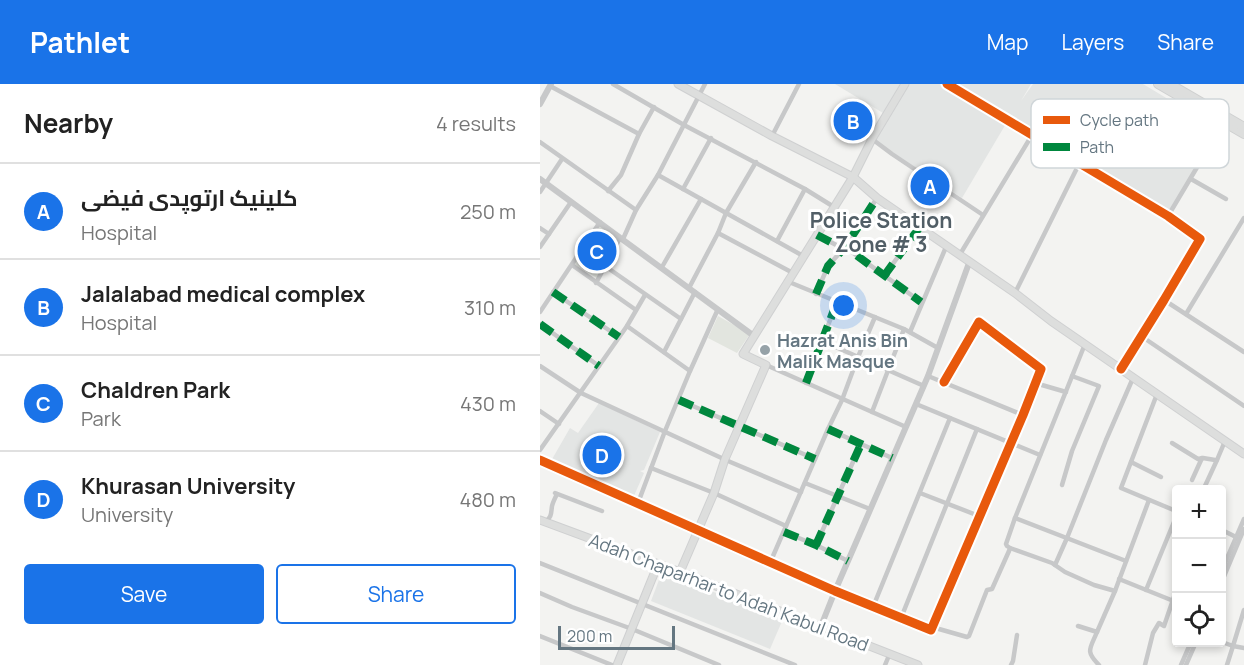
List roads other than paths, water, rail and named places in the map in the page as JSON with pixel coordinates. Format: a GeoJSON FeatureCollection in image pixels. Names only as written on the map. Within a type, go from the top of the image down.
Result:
{"type":"FeatureCollection","features":[{"type":"Feature","properties":{"kind":"highway"},"geometry":{"type":"LineString","coordinates":[[1158,84],[1184,99]]}},
{"type":"Feature","properties":{"kind":"highway"},"geometry":{"type":"LineString","coordinates":[[1170,84],[1196,99]]}},
{"type":"Feature","properties":{"kind":"highway"},"geometry":{"type":"LineString","coordinates":[[1229,118],[1244,127]]}},
{"type":"Feature","properties":{"kind":"highway"},"geometry":{"type":"LineString","coordinates":[[1229,125],[1244,134]]}},
{"type":"Feature","properties":{"kind":"main road"},"geometry":{"type":"LineString","coordinates":[[678,84],[772,136],[853,177],[877,198],[919,228],[1244,454]]}},
{"type":"Feature","properties":{"kind":"main road"},"geometry":{"type":"LineString","coordinates":[[680,572],[766,365],[743,354],[853,177],[905,84]]}},
{"type":"Feature","properties":{"kind":"main road","name":"Adah Chaparhar to Adah Kabul Road"},"geometry":{"type":"LineString","coordinates":[[542,522],[680,572],[918,665]]}},
{"type":"Feature","properties":{"kind":"main road"},"geometry":{"type":"LineString","coordinates":[[617,665],[658,564]]}},
{"type":"Feature","properties":{"kind":"street"},"geometry":{"type":"LineString","coordinates":[[613,84],[684,125],[806,189],[834,207]]}},
{"type":"Feature","properties":{"kind":"street"},"geometry":{"type":"LineString","coordinates":[[596,283],[658,175],[705,84]]}},
{"type":"Feature","properties":{"kind":"street"},"geometry":{"type":"LineString","coordinates":[[772,136],[799,84]]}},
{"type":"Feature","properties":{"kind":"street"},"geometry":{"type":"LineString","coordinates":[[947,84],[1031,134]]}},
{"type":"Feature","properties":{"kind":"street"},"geometry":{"type":"LineString","coordinates":[[540,104],[551,85],[639,134]]}},
{"type":"Feature","properties":{"kind":"street"},"geometry":{"type":"LineString","coordinates":[[608,191],[621,175],[654,107]]}},
{"type":"Feature","properties":{"kind":"street"},"geometry":{"type":"LineString","coordinates":[[959,256],[1031,137]]}},
{"type":"Feature","properties":{"kind":"street"},"geometry":{"type":"LineString","coordinates":[[683,189],[711,138]]}},
{"type":"Feature","properties":{"kind":"street"},"geometry":{"type":"LineString","coordinates":[[873,139],[984,216]]}},
{"type":"Feature","properties":{"kind":"street"},"geometry":{"type":"LineString","coordinates":[[540,142],[636,210]]}},
{"type":"Feature","properties":{"kind":"street"},"geometry":{"type":"LineString","coordinates":[[540,192],[543,181],[562,159]]}},
{"type":"Feature","properties":{"kind":"street"},"geometry":{"type":"LineString","coordinates":[[664,352],[681,320],[726,213],[756,162]]}},
{"type":"Feature","properties":{"kind":"street"},"geometry":{"type":"LineString","coordinates":[[1015,293],[1077,168]]}},
{"type":"Feature","properties":{"kind":"street"},"geometry":{"type":"LineString","coordinates":[[1086,168],[1168,216],[1200,238],[1121,369]]}},
{"type":"Feature","properties":{"kind":"street"},"geometry":{"type":"LineString","coordinates":[[1168,216],[1197,168]]}},
{"type":"Feature","properties":{"kind":"street"},"geometry":{"type":"LineString","coordinates":[[658,175],[805,257]]}},
{"type":"Feature","properties":{"kind":"street"},"geometry":{"type":"LineString","coordinates":[[1191,179],[1226,199]]}},
{"type":"Feature","properties":{"kind":"street"},"geometry":{"type":"LineString","coordinates":[[543,181],[754,336]]}},
{"type":"Feature","properties":{"kind":"street"},"geometry":{"type":"LineString","coordinates":[[777,241],[806,189]]}},
{"type":"Feature","properties":{"kind":"street"},"geometry":{"type":"LineString","coordinates":[[816,294],[828,266],[844,248],[877,198]]}},
{"type":"Feature","properties":{"kind":"street"},"geometry":{"type":"LineString","coordinates":[[662,267],[701,199]]}},
{"type":"Feature","properties":{"kind":"street"},"geometry":{"type":"LineString","coordinates":[[540,247],[571,202]]}},
{"type":"Feature","properties":{"kind":"street"},"geometry":{"type":"LineString","coordinates":[[1186,314],[1244,218]]}},
{"type":"Feature","properties":{"kind":"street"},"geometry":{"type":"LineString","coordinates":[[540,312],[600,222]]}},
{"type":"Feature","properties":{"kind":"street"},"geometry":{"type":"LineString","coordinates":[[540,228],[549,234]]}},
{"type":"Feature","properties":{"kind":"street"},"geometry":{"type":"LineString","coordinates":[[884,276],[919,228]]}},
{"type":"Feature","properties":{"kind":"street"},"geometry":{"type":"LineString","coordinates":[[718,233],[793,273]]}},
{"type":"Feature","properties":{"kind":"street"},"geometry":{"type":"LineString","coordinates":[[817,235],[844,248],[921,302]]}},
{"type":"Feature","properties":{"kind":"street"},"geometry":{"type":"LineString","coordinates":[[910,332],[946,247]]}},
{"type":"Feature","properties":{"kind":"street"},"geometry":{"type":"LineString","coordinates":[[821,626],[924,386],[969,263]]}},
{"type":"Feature","properties":{"kind":"street"},"geometry":{"type":"LineString","coordinates":[[572,265],[636,310]]}},
{"type":"Feature","properties":{"kind":"street"},"geometry":{"type":"LineString","coordinates":[[605,266],[681,320]]}},
{"type":"Feature","properties":{"kind":"street"},"geometry":{"type":"LineString","coordinates":[[789,282],[904,329],[938,348]]}},
{"type":"Feature","properties":{"kind":"street"},"geometry":{"type":"LineString","coordinates":[[553,292],[619,337]]}},
{"type":"Feature","properties":{"kind":"street"},"geometry":{"type":"LineString","coordinates":[[540,450],[627,326],[645,295]]}},
{"type":"Feature","properties":{"kind":"street"},"geometry":{"type":"LineString","coordinates":[[540,300],[546,304]]}},
{"type":"Feature","properties":{"kind":"street"},"geometry":{"type":"LineString","coordinates":[[1164,300],[1244,352]]}},
{"type":"Feature","properties":{"kind":"street"},"geometry":{"type":"LineString","coordinates":[[806,382],[837,302]]}},
{"type":"Feature","properties":{"kind":"street"},"geometry":{"type":"LineString","coordinates":[[638,503],[665,430],[718,309]]}},
{"type":"Feature","properties":{"kind":"street"},"geometry":{"type":"LineString","coordinates":[[771,563],[842,400],[875,317]]}},
{"type":"Feature","properties":{"kind":"street"},"geometry":{"type":"LineString","coordinates":[[540,460],[835,591],[931,630],[1041,369],[979,322],[944,382]]}},
{"type":"Feature","properties":{"kind":"street"},"geometry":{"type":"LineString","coordinates":[[540,324],[599,366]]}},
{"type":"Feature","properties":{"kind":"street"},"geometry":{"type":"LineString","coordinates":[[627,326],[690,370]]}},
{"type":"Feature","properties":{"kind":"street"},"geometry":{"type":"LineString","coordinates":[[872,412],[904,329]]}},
{"type":"Feature","properties":{"kind":"street"},"geometry":{"type":"LineString","coordinates":[[1141,336],[1244,406]]}},
{"type":"Feature","properties":{"kind":"street"},"geometry":{"type":"LineString","coordinates":[[822,341],[924,386]]}},
{"type":"Feature","properties":{"kind":"street"},"geometry":{"type":"LineString","coordinates":[[1085,344],[1006,545],[1055,565],[1094,585],[1115,591]]}},
{"type":"Feature","properties":{"kind":"street"},"geometry":{"type":"LineString","coordinates":[[766,365],[906,427]]}},
{"type":"Feature","properties":{"kind":"street"},"geometry":{"type":"LineString","coordinates":[[540,366],[580,393],[801,492]]}},
{"type":"Feature","properties":{"kind":"street"},"geometry":{"type":"LineString","coordinates":[[928,376],[1023,415]]}},
{"type":"Feature","properties":{"kind":"street"},"geometry":{"type":"LineString","coordinates":[[1062,485],[1072,451],[1099,386],[1072,376]]}},
{"type":"Feature","properties":{"kind":"street"},"geometry":{"type":"LineString","coordinates":[[1055,565],[1133,378]]}},
{"type":"Feature","properties":{"kind":"street"},"geometry":{"type":"LineString","coordinates":[[1035,383],[1065,392]]}},
{"type":"Feature","properties":{"kind":"street"},"geometry":{"type":"LineString","coordinates":[[1157,394],[1121,488],[1172,509]]}},
{"type":"Feature","properties":{"kind":"street"},"geometry":{"type":"LineString","coordinates":[[679,400],[815,459]]}},
{"type":"Feature","properties":{"kind":"street"},"geometry":{"type":"LineString","coordinates":[[916,404],[1040,455]]}},
{"type":"Feature","properties":{"kind":"street"},"geometry":{"type":"LineString","coordinates":[[540,411],[559,424]]}},
{"type":"Feature","properties":{"kind":"street"},"geometry":{"type":"LineString","coordinates":[[873,607],[950,418]]}},
{"type":"Feature","properties":{"kind":"street"},"geometry":{"type":"LineString","coordinates":[[828,429],[892,458]]}},
{"type":"Feature","properties":{"kind":"street"},"geometry":{"type":"LineString","coordinates":[[901,618],[977,429]]}},
{"type":"Feature","properties":{"kind":"street"},"geometry":{"type":"LineString","coordinates":[[1205,485],[1225,441]]}},
{"type":"Feature","properties":{"kind":"street"},"geometry":{"type":"LineString","coordinates":[[1172,443],[1198,459],[1217,460]]}},
{"type":"Feature","properties":{"kind":"street"},"geometry":{"type":"LineString","coordinates":[[816,545],[861,444]]}},
{"type":"Feature","properties":{"kind":"street"},"geometry":{"type":"LineString","coordinates":[[1192,480],[1202,458]]}},
{"type":"Feature","properties":{"kind":"street"},"geometry":{"type":"LineString","coordinates":[[1131,462],[1161,477]]}},
{"type":"Feature","properties":{"kind":"street"},"geometry":{"type":"LineString","coordinates":[[651,468],[714,493],[786,526]]}},
{"type":"Feature","properties":{"kind":"street"},"geometry":{"type":"LineString","coordinates":[[805,483],[870,509]]}},
{"type":"Feature","properties":{"kind":"street"},"geometry":{"type":"LineString","coordinates":[[542,522],[549,520],[556,493],[602,512]]}},
{"type":"Feature","properties":{"kind":"street"},"geometry":{"type":"LineString","coordinates":[[920,493],[979,516]]}},
{"type":"Feature","properties":{"kind":"street"},"geometry":{"type":"LineString","coordinates":[[1099,665],[1091,657],[1089,650],[1115,591],[1149,500]]}},
{"type":"Feature","properties":{"kind":"street"},"geometry":{"type":"LineString","coordinates":[[1015,518],[1126,561]]}},
{"type":"Feature","properties":{"kind":"street"},"geometry":{"type":"LineString","coordinates":[[1226,559],[1244,519]]}},
{"type":"Feature","properties":{"kind":"street"},"geometry":{"type":"LineString","coordinates":[[1146,590],[1172,527]]}},
{"type":"Feature","properties":{"kind":"street"},"geometry":{"type":"LineString","coordinates":[[1226,570],[1244,529]]}},
{"type":"Feature","properties":{"kind":"street"},"geometry":{"type":"LineString","coordinates":[[784,532],[848,561]]}},
{"type":"Feature","properties":{"kind":"street"},"geometry":{"type":"LineString","coordinates":[[1226,532],[1236,537]]}},
{"type":"Feature","properties":{"kind":"street"},"geometry":{"type":"LineString","coordinates":[[932,627],[968,636],[987,590],[992,589],[1010,548]]}},
{"type":"Feature","properties":{"kind":"street"},"geometry":{"type":"LineString","coordinates":[[540,564],[795,665]]}},
{"type":"Feature","properties":{"kind":"street"},"geometry":{"type":"LineString","coordinates":[[1119,579],[1172,601]]}},
{"type":"Feature","properties":{"kind":"street"},"geometry":{"type":"LineString","coordinates":[[540,593],[632,628],[719,665]]}},
{"type":"Feature","properties":{"kind":"street"},"geometry":{"type":"LineString","coordinates":[[1145,665],[1153,633],[1159,623],[1164,626],[1172,607]]}},
{"type":"Feature","properties":{"kind":"street"},"geometry":{"type":"LineString","coordinates":[[1227,665],[1244,610]]}},
{"type":"Feature","properties":{"kind":"street"},"geometry":{"type":"LineString","coordinates":[[1078,626],[1097,632]]}},
{"type":"Feature","properties":{"kind":"street"},"geometry":{"type":"LineString","coordinates":[[1011,665],[1017,635]]}},
{"type":"Feature","properties":{"kind":"street"},"geometry":{"type":"LineString","coordinates":[[540,636],[612,665]]}},
{"type":"Feature","properties":{"kind":"street"},"geometry":{"type":"LineString","coordinates":[[1226,644],[1244,648]]}},
{"type":"Feature","properties":{"kind":"street"},"geometry":{"type":"LineString","coordinates":[[1181,665],[1189,647]]}},
{"type":"Feature","properties":{"kind":"street"},"geometry":{"type":"LineString","coordinates":[[1186,665],[1194,647]]}},
{"type":"Feature","properties":{"kind":"street"},"geometry":{"type":"LineString","coordinates":[[887,665],[891,654]]}},
{"type":"Feature","properties":{"kind":"place","name":"Jalalabad medical complex"},"geometry":{"type":"Point","coordinates":[853,121]}},
{"type":"Feature","properties":{"kind":"place","name":"کلینیک ارتوپدی فیضی"},"geometry":{"type":"Point","coordinates":[930,186]}},
{"type":"Feature","properties":{"kind":"place","name":"Chaldren Park"},"geometry":{"type":"Point","coordinates":[597,251]}},
{"type":"Feature","properties":{"kind":"place","name":"Hazrat Anis Bin Malik Masque"},"geometry":{"type":"Point","coordinates":[765,350]}},
{"type":"Feature","properties":{"kind":"place","name":"Khurasan University"},"geometry":{"type":"Point","coordinates":[602,455]}},
{"type":"Feature","properties":{"kind":"district","name":"Police Station Zone # 3"},"geometry":{"type":"Point","coordinates":[881,232]}}]}
